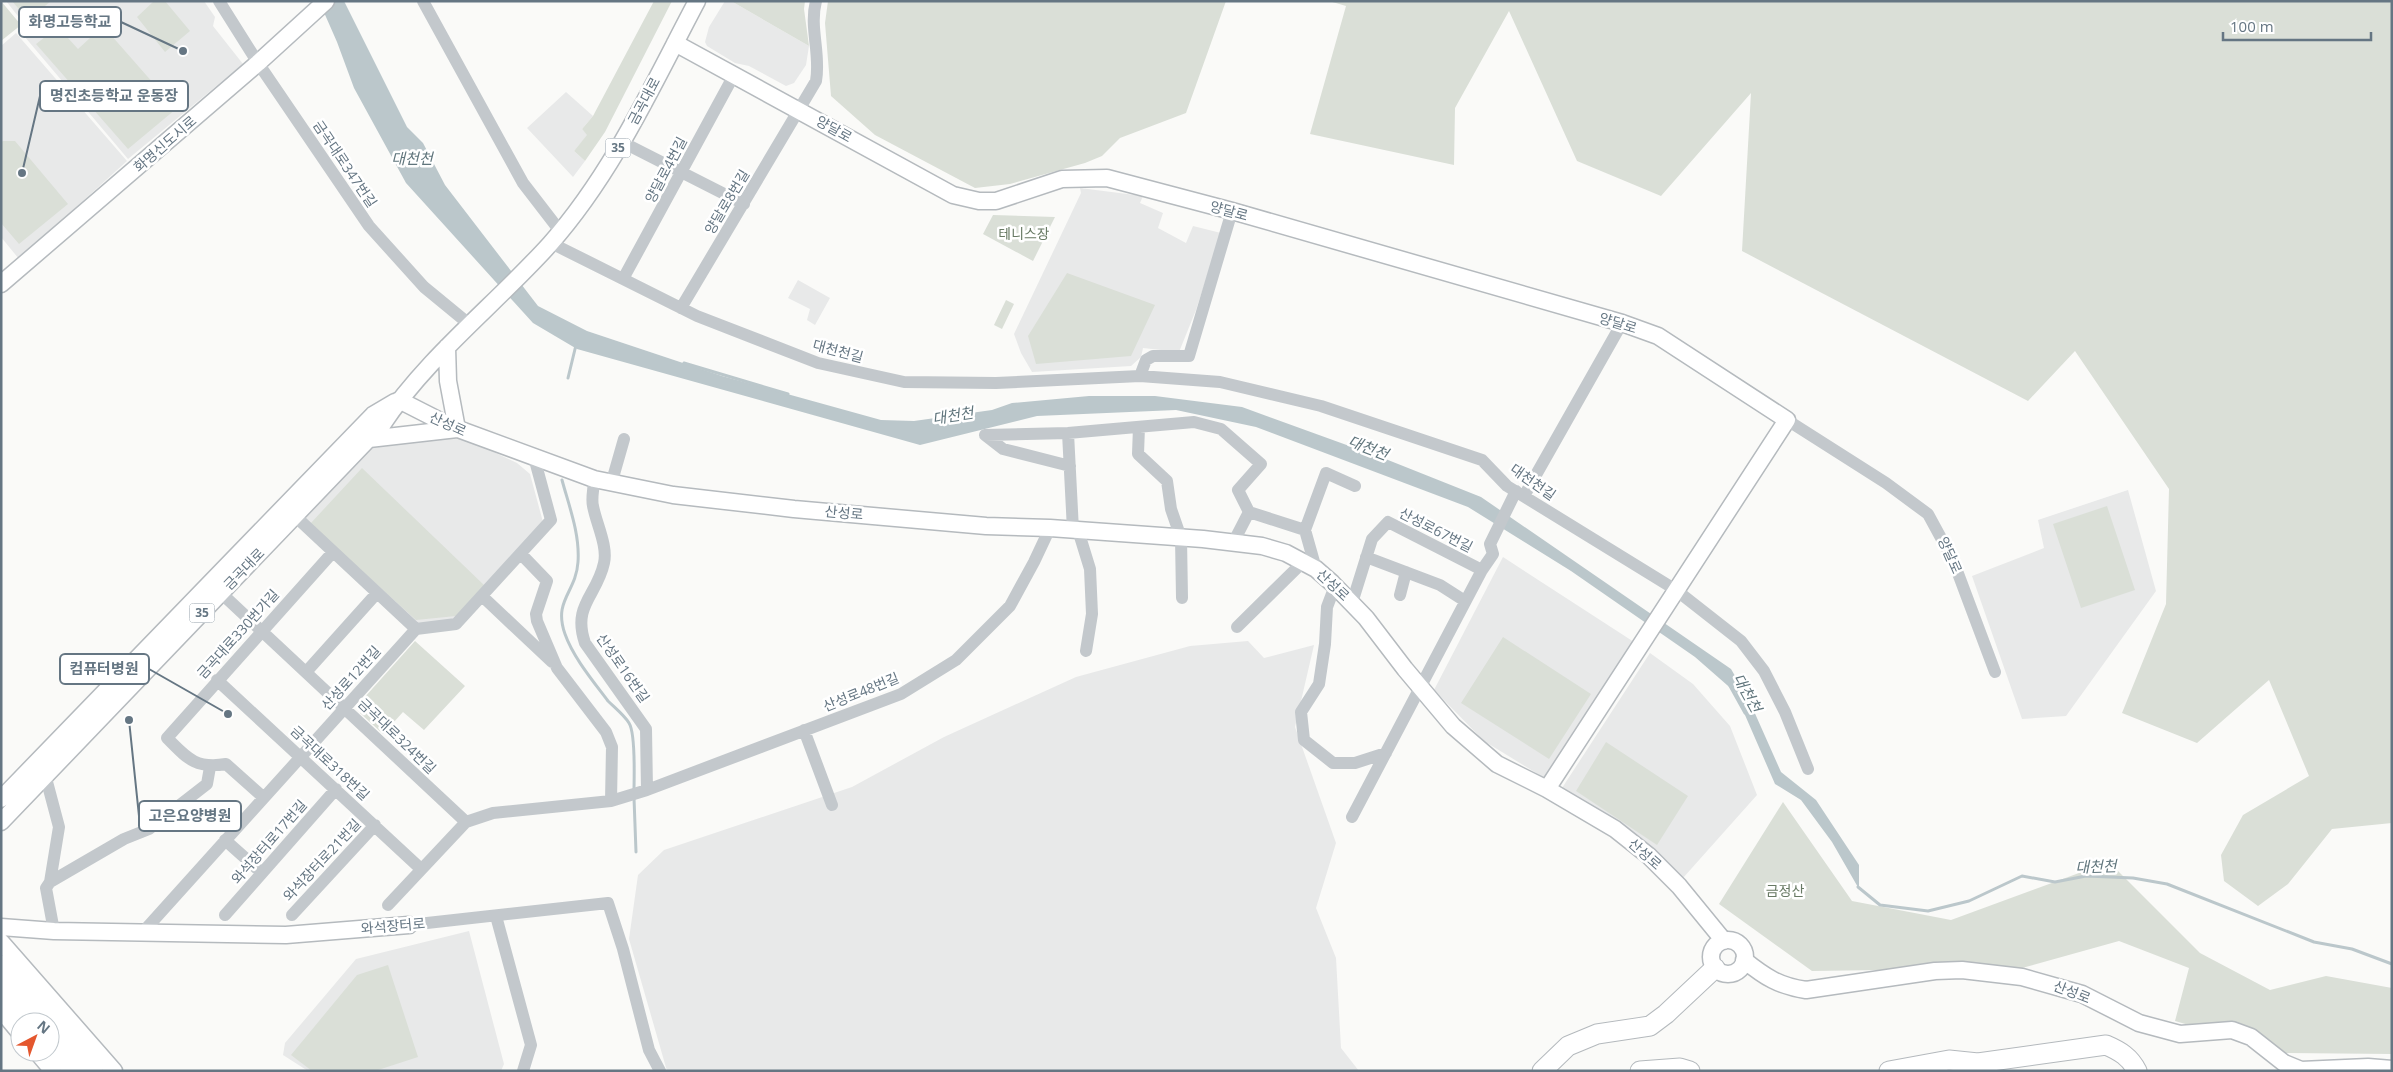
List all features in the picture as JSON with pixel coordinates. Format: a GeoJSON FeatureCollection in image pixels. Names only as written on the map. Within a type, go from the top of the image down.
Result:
{"type":"FeatureCollection","features":[{"type":"Feature","properties":{"kind":"highway"},"geometry":{"type":"LineString","coordinates":[[1,965],[93,1071]]}},
{"type":"Feature","properties":{"kind":"highway"},"geometry":{"type":"LineString","coordinates":[[1551,1066],[1568,1046],[1597,1034],[1650,1026],[1666,1014],[1715,968]]}},
{"type":"Feature","properties":{"kind":"highway"},"geometry":{"type":"LineString","coordinates":[[1,987],[23,1012]]}},
{"type":"Feature","properties":{"kind":"highway"},"geometry":{"type":"LineString","coordinates":[[1889,1071],[1949,1060],[1978,1063],[2106,1045],[2120,1051],[2132,1061],[2137,1071]]}},
{"type":"Feature","properties":{"kind":"highway"},"geometry":{"type":"LineString","coordinates":[[60,1055],[74,1071]]}},
{"type":"Feature","properties":{"kind":"highway"},"geometry":{"type":"LineString","coordinates":[[1640,1071],[1680,1068],[1690,1071]]}},
{"type":"Feature","properties":{"kind":"main road","name":"화명신도시로"},"geometry":{"type":"LineString","coordinates":[[1,284],[258,63],[326,1]]}},
{"type":"Feature","properties":{"kind":"main road","name":"금곡대로"},"geometry":{"type":"LineString","coordinates":[[1,822],[46,778],[369,439],[382,425],[399,400],[447,347],[553,240],[596,182],[622,142],[697,1]]}},
{"type":"Feature","properties":{"kind":"main road","name":"양달로"},"geometry":{"type":"LineString","coordinates":[[675,43],[953,195],[979,201],[996,200],[1062,180],[1107,178],[1232,211],[1622,323],[1658,336],[1787,420]]}},
{"type":"Feature","properties":{"kind":"main road"},"geometry":{"type":"LineString","coordinates":[[369,439],[457,429],[448,381],[447,347]]}},
{"type":"Feature","properties":{"kind":"main road","name":"금곡대로"},"geometry":{"type":"LineString","coordinates":[[3,794],[373,415],[399,400]]}},
{"type":"Feature","properties":{"kind":"main road","name":"산성로"},"geometry":{"type":"LineString","coordinates":[[399,400],[457,429],[594,479],[612,481],[673,495],[803,510],[986,526],[1050,528],[1181,538],[1270,548],[1286,553],[1309,565],[1336,586],[1453,726],[1497,764],[1547,789],[1615,829],[1649,856],[1679,886],[1724,941]]}},
{"type":"Feature","properties":{"kind":"main road"},"geometry":{"type":"LineString","coordinates":[[1547,789],[1787,420]]}},
{"type":"Feature","properties":{"kind":"main road","name":"와석장터로"},"geometry":{"type":"LineString","coordinates":[[1,927],[54,931],[286,936],[409,925]]}},
{"type":"Feature","properties":{"kind":"main road"},"geometry":{"type":"LineString","coordinates":[[1724,941],[1735,943],[1740,946],[1744,960],[1739,970],[1730,974],[1720,972],[1712,964],[1712,952],[1719,943],[1724,941]]}},
{"type":"Feature","properties":{"kind":"main road"},"geometry":{"type":"LineString","coordinates":[[1,942],[114,1071]]}},
{"type":"Feature","properties":{"kind":"main road","name":"산성로"},"geometry":{"type":"LineString","coordinates":[[1744,960],[1763,976],[1785,987],[1806,990],[1934,971],[1962,970],[2022,977],[2082,994],[2139,1023],[2180,1034],[2215,1029],[2232,1030],[2251,1037],[2284,1063],[2301,1070],[2368,1067],[2392,1069]]}},
{"type":"Feature","properties":{"kind":"main road"},"geometry":{"type":"LineString","coordinates":[[1,1010],[10,1020]]}},
{"type":"Feature","properties":{"kind":"street","name":"금곡대로347번길"},"geometry":{"type":"LineString","coordinates":[[219,1],[258,63],[369,226],[424,287],[470,324]]}},
{"type":"Feature","properties":{"kind":"street"},"geometry":{"type":"LineString","coordinates":[[423,1],[553,240]]}},
{"type":"Feature","properties":{"kind":"street","name":"양달로8번길"},"geometry":{"type":"LineString","coordinates":[[681,308],[816,81],[818,69],[812,20],[816,1]]}},
{"type":"Feature","properties":{"kind":"street","name":"양달로4번길"},"geometry":{"type":"LineString","coordinates":[[623,279],[734,75]]}},
{"type":"Feature","properties":{"kind":"street"},"geometry":{"type":"LineString","coordinates":[[622,142],[744,204]]}},
{"type":"Feature","properties":{"kind":"street"},"geometry":{"type":"LineString","coordinates":[[1185,378],[1189,356],[1232,211]]}},
{"type":"Feature","properties":{"kind":"street","name":"대천천길"},"geometry":{"type":"LineString","coordinates":[[553,240],[623,279],[681,308],[818,363],[904,382],[996,383],[1140,376],[1220,382],[1321,406],[1482,460],[1518,496],[1674,594],[1741,641],[1764,671],[1785,712],[1808,769]]}},
{"type":"Feature","properties":{"kind":"street"},"geometry":{"type":"LineString","coordinates":[[1352,817],[1465,601],[1493,554],[1490,544],[1622,323]]}},
{"type":"Feature","properties":{"kind":"street"},"geometry":{"type":"LineString","coordinates":[[1140,376],[1146,360],[1153,356],[1189,356]]}},
{"type":"Feature","properties":{"kind":"street","name":"양달로"},"geometry":{"type":"LineString","coordinates":[[1787,420],[1886,483],[1928,514],[1953,560],[1995,672]]}},
{"type":"Feature","properties":{"kind":"street"},"geometry":{"type":"LineString","coordinates":[[1070,466],[1003,449],[986,435],[1068,433],[1194,422],[1221,429],[1261,464],[1238,490],[1249,512],[1305,530]]}},
{"type":"Feature","properties":{"kind":"street"},"geometry":{"type":"LineString","coordinates":[[1139,427],[1138,454],[1166,481],[1171,509],[1181,538],[1182,598]]}},
{"type":"Feature","properties":{"kind":"street"},"geometry":{"type":"LineString","coordinates":[[1068,433],[1076,530],[1090,570],[1092,614],[1086,651]]}},
{"type":"Feature","properties":{"kind":"street"},"geometry":{"type":"LineString","coordinates":[[612,481],[624,439]]}},
{"type":"Feature","properties":{"kind":"street"},"geometry":{"type":"LineString","coordinates":[[295,516],[416,629],[456,624],[551,520],[534,457]]}},
{"type":"Feature","properties":{"kind":"street"},"geometry":{"type":"LineString","coordinates":[[1237,627],[1309,565],[1305,530],[1326,473],[1355,486]]}},
{"type":"Feature","properties":{"kind":"street","name":"산성로16번길"},"geometry":{"type":"LineString","coordinates":[[594,479],[592,504],[604,551],[604,562],[580,619],[581,631],[585,643],[646,729],[647,790]]}},
{"type":"Feature","properties":{"kind":"street"},"geometry":{"type":"LineString","coordinates":[[1233,543],[1249,512]]}},
{"type":"Feature","properties":{"kind":"street","name":"산성로67번길"},"geometry":{"type":"LineString","coordinates":[[1352,603],[1372,539],[1388,522],[1482,570]]}},
{"type":"Feature","properties":{"kind":"street","name":"산성로48번길"},"geometry":{"type":"LineString","coordinates":[[466,822],[493,813],[611,801],[647,790],[901,694],[956,660],[1010,606],[1050,528]]}},
{"type":"Feature","properties":{"kind":"street","name":"금곡대로330번가길"},"geometry":{"type":"LineString","coordinates":[[263,798],[226,764],[210,766],[191,761],[167,738],[261,630],[333,552]]}},
{"type":"Feature","properties":{"kind":"street"},"geometry":{"type":"LineString","coordinates":[[520,554],[548,581],[536,614],[537,621],[557,668]]}},
{"type":"Feature","properties":{"kind":"street"},"geometry":{"type":"LineString","coordinates":[[1366,557],[1440,584],[1465,601]]}},
{"type":"Feature","properties":{"kind":"street"},"geometry":{"type":"LineString","coordinates":[[1400,595],[1406,572]]}},
{"type":"Feature","properties":{"kind":"street"},"geometry":{"type":"LineString","coordinates":[[1336,586],[1327,606],[1325,644],[1319,684],[1301,712],[1304,740],[1333,763],[1355,763],[1386,752]]}},
{"type":"Feature","properties":{"kind":"street","name":"금곡대로324번길"},"geometry":{"type":"LineString","coordinates":[[221,593],[307,671],[466,822]]}},
{"type":"Feature","properties":{"kind":"street"},"geometry":{"type":"LineString","coordinates":[[307,671],[377,593]]}},
{"type":"Feature","properties":{"kind":"street"},"geometry":{"type":"LineString","coordinates":[[482,596],[557,668],[601,725],[612,747],[611,801]]}},
{"type":"Feature","properties":{"kind":"street","name":"산성로12번길"},"geometry":{"type":"LineString","coordinates":[[143,932],[416,629]]}},
{"type":"Feature","properties":{"kind":"street","name":"금곡대로318번길"},"geometry":{"type":"LineString","coordinates":[[218,680],[421,869]]}},
{"type":"Feature","properties":{"kind":"street"},"geometry":{"type":"LineString","coordinates":[[804,730],[832,805]]}},
{"type":"Feature","properties":{"kind":"street"},"geometry":{"type":"LineString","coordinates":[[50,882],[124,839],[149,829],[207,784],[210,766]]}},
{"type":"Feature","properties":{"kind":"street"},"geometry":{"type":"LineString","coordinates":[[46,778],[59,827],[50,882],[46,888],[54,931]]}},
{"type":"Feature","properties":{"kind":"street","name":"와석장터로17번길"},"geometry":{"type":"LineString","coordinates":[[225,915],[336,789]]}},
{"type":"Feature","properties":{"kind":"street"},"geometry":{"type":"LineString","coordinates":[[388,904],[466,822]]}},
{"type":"Feature","properties":{"kind":"street","name":"와석장터로21번길"},"geometry":{"type":"LineString","coordinates":[[292,915],[375,825]]}},
{"type":"Feature","properties":{"kind":"street"},"geometry":{"type":"LineString","coordinates":[[226,840],[262,873]]}},
{"type":"Feature","properties":{"kind":"street","name":"와석장터로"},"geometry":{"type":"LineString","coordinates":[[409,925],[608,903],[623,949],[649,1050],[660,1071]]}},
{"type":"Feature","properties":{"kind":"street"},"geometry":{"type":"LineString","coordinates":[[496,916],[531,1045],[523,1071]]}},
{"type":"Feature","properties":{"kind":"shaded area"},"geometry":{"type":"Polygon","coordinates":[[[6,1],[204,1],[215,17],[213,26],[243,64],[128,159],[19,30],[25,25],[6,1]]]}},
{"type":"Feature","properties":{"kind":"shaded area"},"geometry":{"type":"Polygon","coordinates":[[[725,1],[731,1],[809,46],[806,65],[794,83],[786,86],[749,66],[735,63],[707,46],[705,42],[709,27],[725,1]]]}},
{"type":"Feature","properties":{"kind":"shaded area"},"geometry":{"type":"Polygon","coordinates":[[[16,33],[127,161],[19,259],[1,237],[1,46],[16,33]]]}},
{"type":"Feature","properties":{"kind":"shaded area"},"geometry":{"type":"Polygon","coordinates":[[[566,92],[593,116],[582,129],[588,135],[574,151],[585,161],[573,177],[527,128],[566,92]]]}},
{"type":"Feature","properties":{"kind":"shaded area"},"geometry":{"type":"Polygon","coordinates":[[[1080,188],[1143,196],[1140,203],[1163,213],[1158,228],[1186,243],[1193,226],[1221,233],[1196,310],[1179,352],[1143,348],[1141,357],[1131,366],[1032,372],[1021,353],[1014,334],[1081,193],[1080,188]]]}},
{"type":"Feature","properties":{"kind":"shaded area"},"geometry":{"type":"Polygon","coordinates":[[[798,280],[830,298],[815,325],[807,320],[810,309],[788,298],[798,280]]]}},
{"type":"Feature","properties":{"kind":"shaded area"},"geometry":{"type":"Polygon","coordinates":[[[458,435],[517,463],[530,474],[543,522],[455,621],[418,625],[301,515],[368,447],[458,435]]]}},
{"type":"Feature","properties":{"kind":"shaded area"},"geometry":{"type":"Polygon","coordinates":[[[2128,490],[2156,591],[2066,716],[2022,719],[1972,576],[2044,548],[2038,520],[2128,490]]]}},
{"type":"Feature","properties":{"kind":"shaded area"},"geometry":{"type":"Polygon","coordinates":[[[1503,557],[1634,642],[1546,779],[1484,741],[1434,690],[1503,557]]]}},
{"type":"Feature","properties":{"kind":"shaded area"},"geometry":{"type":"Polygon","coordinates":[[[1248,641],[1264,658],[1314,645],[1295,727],[1336,843],[1316,908],[1336,958],[1341,1048],[1359,1071],[667,1071],[629,939],[638,875],[664,850],[852,787],[944,737],[1076,677],[1190,646],[1248,641]]]}},
{"type":"Feature","properties":{"kind":"shaded area"},"geometry":{"type":"Polygon","coordinates":[[[1650,653],[1693,684],[1730,726],[1757,795],[1683,878],[1652,848],[1562,788],[1650,653]]]}},
{"type":"Feature","properties":{"kind":"shaded area"},"geometry":{"type":"Polygon","coordinates":[[[469,931],[504,1064],[501,1071],[308,1071],[283,1055],[285,1043],[356,959],[469,931]]]}},
{"type":"Feature","properties":{"kind":"green space"},"geometry":{"type":"Polygon","coordinates":[[[1,1],[21,25],[1,41],[1,1]]]}},
{"type":"Feature","properties":{"kind":"green space"},"geometry":{"type":"Polygon","coordinates":[[[12,1],[51,1],[28,20],[12,1]]]}},
{"type":"Feature","properties":{"kind":"green space"},"geometry":{"type":"Polygon","coordinates":[[[154,1],[165,1],[190,31],[165,52],[137,17],[154,1]]]}},
{"type":"Feature","properties":{"kind":"green space"},"geometry":{"type":"Polygon","coordinates":[[[654,1],[672,1],[605,132],[585,161],[574,151],[587,135],[582,129],[593,116],[654,1]]]}},
{"type":"Feature","properties":{"kind":"green space"},"geometry":{"type":"Polygon","coordinates":[[[731,1],[805,1],[804,9],[809,46],[731,1]]]}},
{"type":"Feature","properties":{"kind":"green space"},"geometry":{"type":"Polygon","coordinates":[[[828,1],[1226,1],[1186,113],[1120,138],[1102,156],[1085,163],[1010,184],[975,188],[875,135],[831,96],[825,23],[828,1]]]}},
{"type":"Feature","properties":{"kind":"green space"},"geometry":{"type":"Polygon","coordinates":[[[1329,1],[2392,1],[2392,823],[2332,829],[2288,884],[2258,906],[2224,881],[2221,855],[2243,815],[2309,776],[2269,680],[2197,743],[2122,713],[2166,604],[2169,489],[2075,351],[2028,401],[1742,251],[1751,93],[1661,196],[1577,161],[1509,11],[1455,108],[1454,165],[1310,134],[1346,6],[1329,1]]]}},
{"type":"Feature","properties":{"kind":"green space"},"geometry":{"type":"Polygon","coordinates":[[[103,26],[176,109],[128,149],[36,44],[58,27],[78,49],[103,26]]]}},
{"type":"Feature","properties":{"kind":"green space"},"geometry":{"type":"Polygon","coordinates":[[[15,141],[68,204],[19,244],[1,223],[1,142],[15,141]]]}},
{"type":"Feature","properties":{"kind":"green space","name":"테니스장"},"geometry":{"type":"Polygon","coordinates":[[[993,215],[1055,217],[1033,261],[983,234],[993,215]]]}},
{"type":"Feature","properties":{"kind":"green space"},"geometry":{"type":"Polygon","coordinates":[[[1067,273],[1155,305],[1131,356],[1036,364],[1028,336],[1067,273]]]}},
{"type":"Feature","properties":{"kind":"green space"},"geometry":{"type":"Polygon","coordinates":[[[1006,300],[1014,304],[1002,329],[994,325],[1006,300]]]}},
{"type":"Feature","properties":{"kind":"green space"},"geometry":{"type":"Polygon","coordinates":[[[362,468],[484,585],[456,616],[416,620],[310,524],[362,468]]]}},
{"type":"Feature","properties":{"kind":"green space"},"geometry":{"type":"Polygon","coordinates":[[[2107,506],[2135,590],[2081,608],[2053,524],[2107,506]]]}},
{"type":"Feature","properties":{"kind":"green space"},"geometry":{"type":"Polygon","coordinates":[[[1503,637],[1591,694],[1549,759],[1461,703],[1503,637]]]}},
{"type":"Feature","properties":{"kind":"green space"},"geometry":{"type":"Polygon","coordinates":[[[415,641],[465,686],[424,730],[403,712],[383,734],[360,713],[364,698],[415,641]]]}},
{"type":"Feature","properties":{"kind":"green space"},"geometry":{"type":"Polygon","coordinates":[[[1606,742],[1688,796],[1657,845],[1576,791],[1606,742]]]}},
{"type":"Feature","properties":{"kind":"green space","name":"금정산"},"geometry":{"type":"Polygon","coordinates":[[[1783,802],[1852,901],[1951,920],[2109,862],[2200,953],[2270,990],[2326,976],[2392,988],[2392,1054],[2285,1053],[2175,1021],[2189,968],[2119,941],[2022,968],[1812,971],[1719,904],[1783,802]]]}},
{"type":"Feature","properties":{"kind":"green space"},"geometry":{"type":"Polygon","coordinates":[[[388,965],[418,1057],[375,1071],[312,1071],[291,1055],[357,975],[388,965]]]}},
{"type":"Feature","properties":{"kind":"water","name":"대천천"},"geometry":{"type":"Polygon","coordinates":[[[319,1],[344,1],[407,127],[423,143],[445,185],[538,306],[587,331],[722,376],[881,420],[914,421],[992,410],[1012,403],[1089,396],[1155,396],[1242,407],[1388,460],[1481,497],[1731,669],[1749,700],[1781,772],[1816,800],[1859,865],[1859,889],[1832,842],[1801,800],[1775,784],[1735,692],[1695,657],[1571,571],[1468,507],[1256,427],[1176,410],[1037,416],[920,445],[577,349],[533,323],[406,183],[354,88],[319,1]]]}},
{"type":"Feature","properties":{"kind":"waterway"},"geometry":{"type":"LineString","coordinates":[[568,378],[576,345]]}},
{"type":"Feature","properties":{"kind":"waterway","name":"대천천"},"geometry":{"type":"LineString","coordinates":[[684,363],[788,394]]}},
{"type":"Feature","properties":{"kind":"waterway"},"geometry":{"type":"LineString","coordinates":[[562,480],[573,520],[578,552],[576,573],[563,604],[562,622],[569,643],[584,669],[608,701],[629,723],[634,746],[634,791]]}},
{"type":"Feature","properties":{"kind":"waterway","name":"대천천"},"geometry":{"type":"LineString","coordinates":[[1730,686],[1745,713]]}},
{"type":"Feature","properties":{"kind":"waterway"},"geometry":{"type":"LineString","coordinates":[[634,798],[636,852]]}},
{"type":"Feature","properties":{"kind":"waterway","name":"대천천"},"geometry":{"type":"LineString","coordinates":[[1858,887],[1880,905],[1928,911],[1969,901],[2022,876],[2055,882],[2086,876],[2133,878],[2167,884],[2314,942],[2352,949],[2392,964]]}},
{"type":"Feature","properties":{"kind":"place","name":"화명고등학교"},"geometry":{"type":"Point","coordinates":[183,51]}},
{"type":"Feature","properties":{"kind":"place","name":"명진초등학교 운동장"},"geometry":{"type":"Point","coordinates":[22,173]}},
{"type":"Feature","properties":{"kind":"place","name":"컴퓨터병원"},"geometry":{"type":"Point","coordinates":[228,714]}},
{"type":"Feature","properties":{"kind":"place","name":"고은요양병원"},"geometry":{"type":"Point","coordinates":[129,720]}}]}
